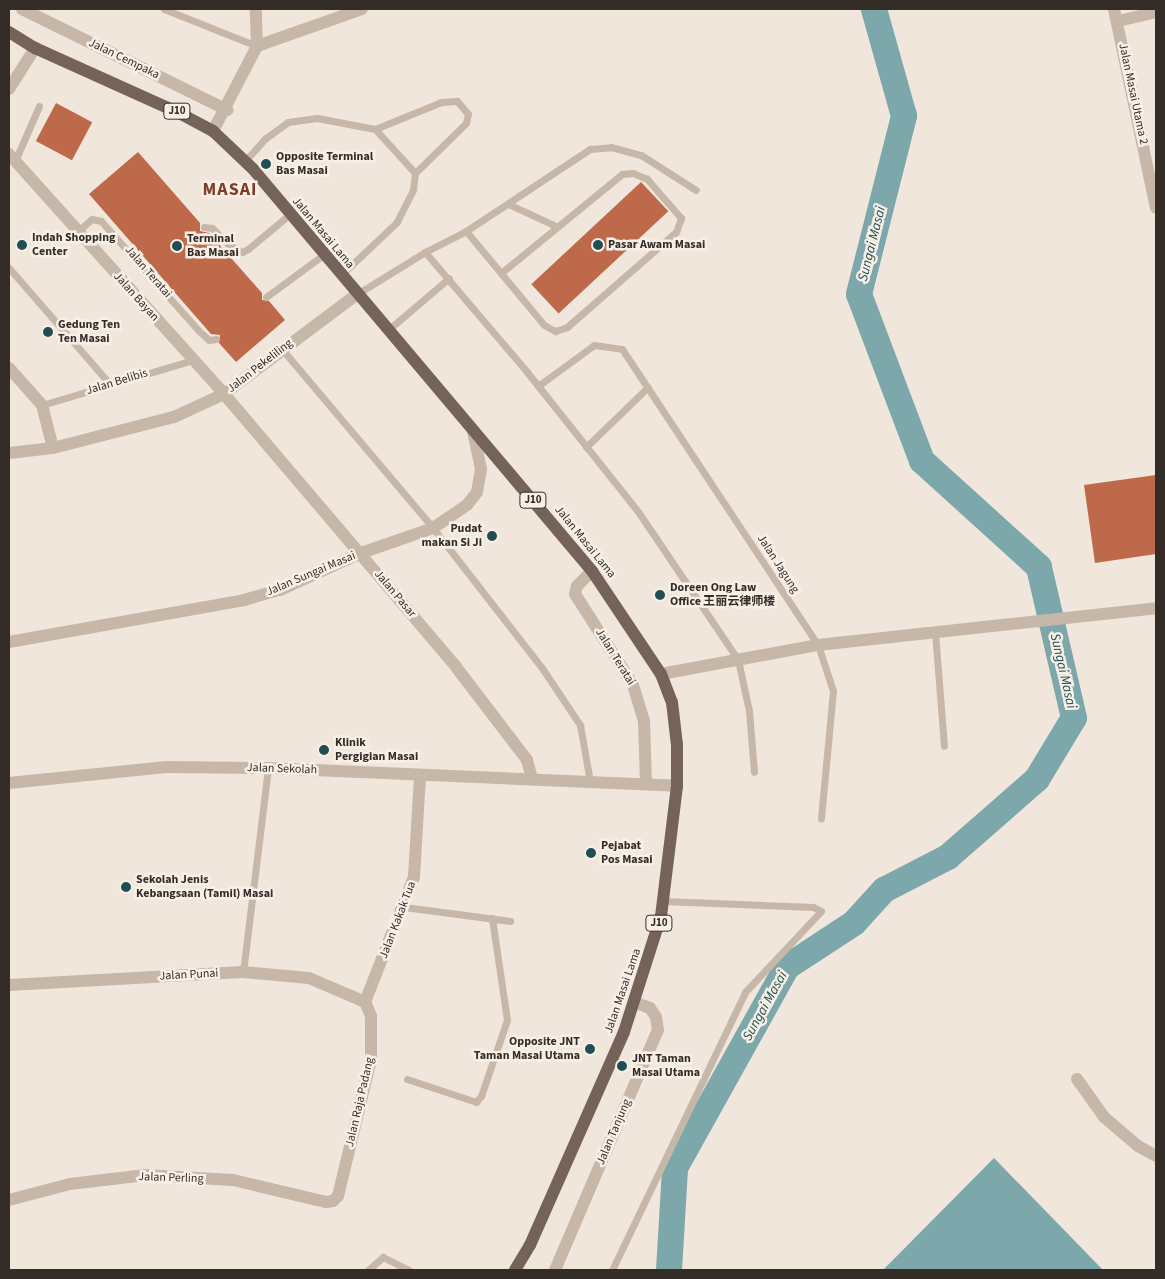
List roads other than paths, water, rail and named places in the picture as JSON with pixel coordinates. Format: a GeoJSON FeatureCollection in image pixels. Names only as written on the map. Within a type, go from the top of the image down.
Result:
{"type":"FeatureCollection","features":[{"type":"Feature","properties":{"kind":"main road","name":"Jalan Masai Lama"},"geometry":{"type":"LineString","coordinates":[[9,32],[35,48],[181,114],[213,131],[245,161],[592,571],[661,674],[672,702],[677,745],[677,786],[663,901],[636,1003],[530,1245],[515,1270]]}},
{"type":"Feature","properties":{"kind":"street","name":"Jalan Cempaka"},"geometry":{"type":"LineString","coordinates":[[22,9],[227,110]]}},
{"type":"Feature","properties":{"kind":"street"},"geometry":{"type":"LineString","coordinates":[[213,131],[227,110],[257,46],[256,9]]}},
{"type":"Feature","properties":{"kind":"street"},"geometry":{"type":"LineString","coordinates":[[257,46],[362,9]]}},
{"type":"Feature","properties":{"kind":"street"},"geometry":{"type":"LineString","coordinates":[[1116,15],[1156,12]]}},
{"type":"Feature","properties":{"kind":"street","name":"Jalan Masai Utama 2"},"geometry":{"type":"LineString","coordinates":[[1116,15],[1156,208]]}},
{"type":"Feature","properties":{"kind":"street"},"geometry":{"type":"LineString","coordinates":[[9,89],[35,48]]}},
{"type":"Feature","properties":{"kind":"street","name":"Jalan Bayan"},"geometry":{"type":"LineString","coordinates":[[12,157],[224,394]]}},
{"type":"Feature","properties":{"kind":"street","name":"Jalan Pekeliling"},"geometry":{"type":"LineString","coordinates":[[9,454],[53,448],[166,421],[224,394],[281,348],[357,294]]}},
{"type":"Feature","properties":{"kind":"street"},"geometry":{"type":"LineString","coordinates":[[9,368],[42,405],[53,448]]}},
{"type":"Feature","properties":{"kind":"street","name":"Jalan Pasar"},"geometry":{"type":"LineString","coordinates":[[224,394],[456,667],[527,760],[532,779]]}},
{"type":"Feature","properties":{"kind":"street","name":"Jalan Sungai Masai"},"geometry":{"type":"LineString","coordinates":[[9,642],[244,600],[280,590],[361,553],[434,528],[467,505],[477,492],[481,469],[473,430]]}},
{"type":"Feature","properties":{"kind":"street","name":"Jalan Teratai"},"geometry":{"type":"LineString","coordinates":[[592,571],[577,586],[575,594],[633,685],[644,721],[646,784]]}},
{"type":"Feature","properties":{"kind":"street"},"geometry":{"type":"LineString","coordinates":[[661,674],[818,645],[1156,608]]}},
{"type":"Feature","properties":{"kind":"street","name":"Jalan Sekolah"},"geometry":{"type":"LineString","coordinates":[[9,783],[166,767],[268,768],[677,786]]}},
{"type":"Feature","properties":{"kind":"street","name":"Jalan Kakak Tua"},"geometry":{"type":"LineString","coordinates":[[364,1002],[404,907],[414,877],[420,775]]}},
{"type":"Feature","properties":{"kind":"street","name":"Jalan Punai"},"geometry":{"type":"LineString","coordinates":[[9,985],[243,972],[309,978],[364,1002]]}},
{"type":"Feature","properties":{"kind":"street","name":"Jalan Raja Padang"},"geometry":{"type":"LineString","coordinates":[[333,1201],[338,1196],[371,1060],[371,1016],[364,1002]]}},
{"type":"Feature","properties":{"kind":"street","name":"Jalan Tanjung"},"geometry":{"type":"LineString","coordinates":[[555,1270],[658,1030],[656,1017],[650,1008],[636,1003]]}},
{"type":"Feature","properties":{"kind":"street"},"geometry":{"type":"LineString","coordinates":[[1078,1079],[1104,1117],[1138,1146],[1156,1156]]}},
{"type":"Feature","properties":{"kind":"street","name":"Jalan Perling"},"geometry":{"type":"LineString","coordinates":[[9,1200],[70,1184],[145,1175],[233,1180],[326,1202],[333,1201]]}},
{"type":"Feature","properties":{"kind":"lane"},"geometry":{"type":"LineString","coordinates":[[164,9],[257,46]]}},
{"type":"Feature","properties":{"kind":"lane"},"geometry":{"type":"LineString","coordinates":[[245,161],[266,138],[288,122],[317,118],[375,129],[441,102],[457,101],[468,114],[466,123],[415,173],[414,190],[397,222],[341,276]]}},
{"type":"Feature","properties":{"kind":"lane"},"geometry":{"type":"LineString","coordinates":[[12,157],[39,106]]}},
{"type":"Feature","properties":{"kind":"lane"},"geometry":{"type":"LineString","coordinates":[[375,129],[415,173]]}},
{"type":"Feature","properties":{"kind":"lane"},"geometry":{"type":"LineString","coordinates":[[357,294],[425,252],[466,231],[581,153],[600,147],[641,155],[696,190]]}},
{"type":"Feature","properties":{"kind":"lane"},"geometry":{"type":"LineString","coordinates":[[466,231],[544,325],[561,331],[676,232],[681,218],[647,179],[627,173],[617,176],[501,273]]}},
{"type":"Feature","properties":{"kind":"lane"},"geometry":{"type":"LineString","coordinates":[[508,204],[556,226]]}},
{"type":"Feature","properties":{"kind":"lane"},"geometry":{"type":"LineString","coordinates":[[204,227],[212,228],[228,244],[242,252],[248,250],[290,214]]}},
{"type":"Feature","properties":{"kind":"lane","name":"Jalan Teratai"},"geometry":{"type":"LineString","coordinates":[[78,231],[92,219],[101,221],[148,267],[199,331],[209,340],[216,339]]}},
{"type":"Feature","properties":{"kind":"lane"},"geometry":{"type":"LineString","coordinates":[[425,252],[449,278],[538,386],[639,513],[738,660],[748,711],[754,772]]}},
{"type":"Feature","properties":{"kind":"lane"},"geometry":{"type":"LineString","coordinates":[[266,297],[323,255]]}},
{"type":"Feature","properties":{"kind":"lane"},"geometry":{"type":"LineString","coordinates":[[9,268],[110,384]]}},
{"type":"Feature","properties":{"kind":"lane"},"geometry":{"type":"LineString","coordinates":[[387,330],[449,278]]}},
{"type":"Feature","properties":{"kind":"lane","name":"Jalan Jagung"},"geometry":{"type":"LineString","coordinates":[[538,386],[594,345],[622,349],[818,645],[833,691],[821,818]]}},
{"type":"Feature","properties":{"kind":"lane"},"geometry":{"type":"LineString","coordinates":[[281,348],[434,528],[542,668],[580,724],[590,782]]}},
{"type":"Feature","properties":{"kind":"lane","name":"Jalan Belibis"},"geometry":{"type":"LineString","coordinates":[[42,405],[193,360]]}},
{"type":"Feature","properties":{"kind":"lane"},"geometry":{"type":"LineString","coordinates":[[586,447],[648,387]]}},
{"type":"Feature","properties":{"kind":"lane"},"geometry":{"type":"LineString","coordinates":[[935,632],[944,746]]}},
{"type":"Feature","properties":{"kind":"lane"},"geometry":{"type":"LineString","coordinates":[[243,972],[268,768]]}},
{"type":"Feature","properties":{"kind":"lane"},"geometry":{"type":"LineString","coordinates":[[612,1270],[745,992],[821,911],[813,907],[663,901]]}},
{"type":"Feature","properties":{"kind":"lane"},"geometry":{"type":"LineString","coordinates":[[404,907],[510,920]]}},
{"type":"Feature","properties":{"kind":"lane"},"geometry":{"type":"LineString","coordinates":[[407,1079],[476,1102],[481,1096],[507,1020],[492,918]]}},
{"type":"Feature","properties":{"kind":"lane"},"geometry":{"type":"LineString","coordinates":[[368,1270],[384,1257],[409,1270]]}},
{"type":"Feature","properties":{"kind":"water"},"geometry":{"type":"Polygon","coordinates":[[[994,1158],[1103,1270],[883,1270],[994,1158]]]}},
{"type":"Feature","properties":{"kind":"waterway","name":"Sungai Masai"},"geometry":{"type":"LineString","coordinates":[[669,1270],[675,1168],[787,967],[854,923],[884,890],[948,857],[1037,779],[1074,718],[1039,567],[922,461],[859,294],[904,116],[874,9]]}},
{"type":"Feature","properties":{"kind":"place","name":"Opposite Terminal Bas Masai"},"geometry":{"type":"Point","coordinates":[266,164]}},
{"type":"Feature","properties":{"kind":"place","name":"Indah Shopping Center"},"geometry":{"type":"Point","coordinates":[22,245]}},
{"type":"Feature","properties":{"kind":"place","name":"Pasar Awam Masai"},"geometry":{"type":"Point","coordinates":[598,245]}},
{"type":"Feature","properties":{"kind":"place","name":"Terminal Bas Masai"},"geometry":{"type":"Point","coordinates":[177,246]}},
{"type":"Feature","properties":{"kind":"place","name":"Gedung Ten Ten Masai"},"geometry":{"type":"Point","coordinates":[48,332]}},
{"type":"Feature","properties":{"kind":"place","name":"Pudat makan Si Ji"},"geometry":{"type":"Point","coordinates":[492,536]}},
{"type":"Feature","properties":{"kind":"place","name":"Doreen Ong Law Office 王丽云律师楼"},"geometry":{"type":"Point","coordinates":[660,595]}},
{"type":"Feature","properties":{"kind":"place","name":"Klinik Pergigian Masai"},"geometry":{"type":"Point","coordinates":[324,750]}},
{"type":"Feature","properties":{"kind":"place","name":"Pejabat Pos Masai"},"geometry":{"type":"Point","coordinates":[591,853]}},
{"type":"Feature","properties":{"kind":"place","name":"Sekolah Jenis Kebangsaan (Tamil) Masai"},"geometry":{"type":"Point","coordinates":[126,887]}},
{"type":"Feature","properties":{"kind":"place","name":"Opposite JNT Taman Masai Utama"},"geometry":{"type":"Point","coordinates":[590,1049]}},
{"type":"Feature","properties":{"kind":"place","name":"JNT Taman Masai Utama"},"geometry":{"type":"Point","coordinates":[622,1066]}},
{"type":"Feature","properties":{"kind":"district","name":"MASAI"},"geometry":{"type":"Point","coordinates":[230,190]}}]}
